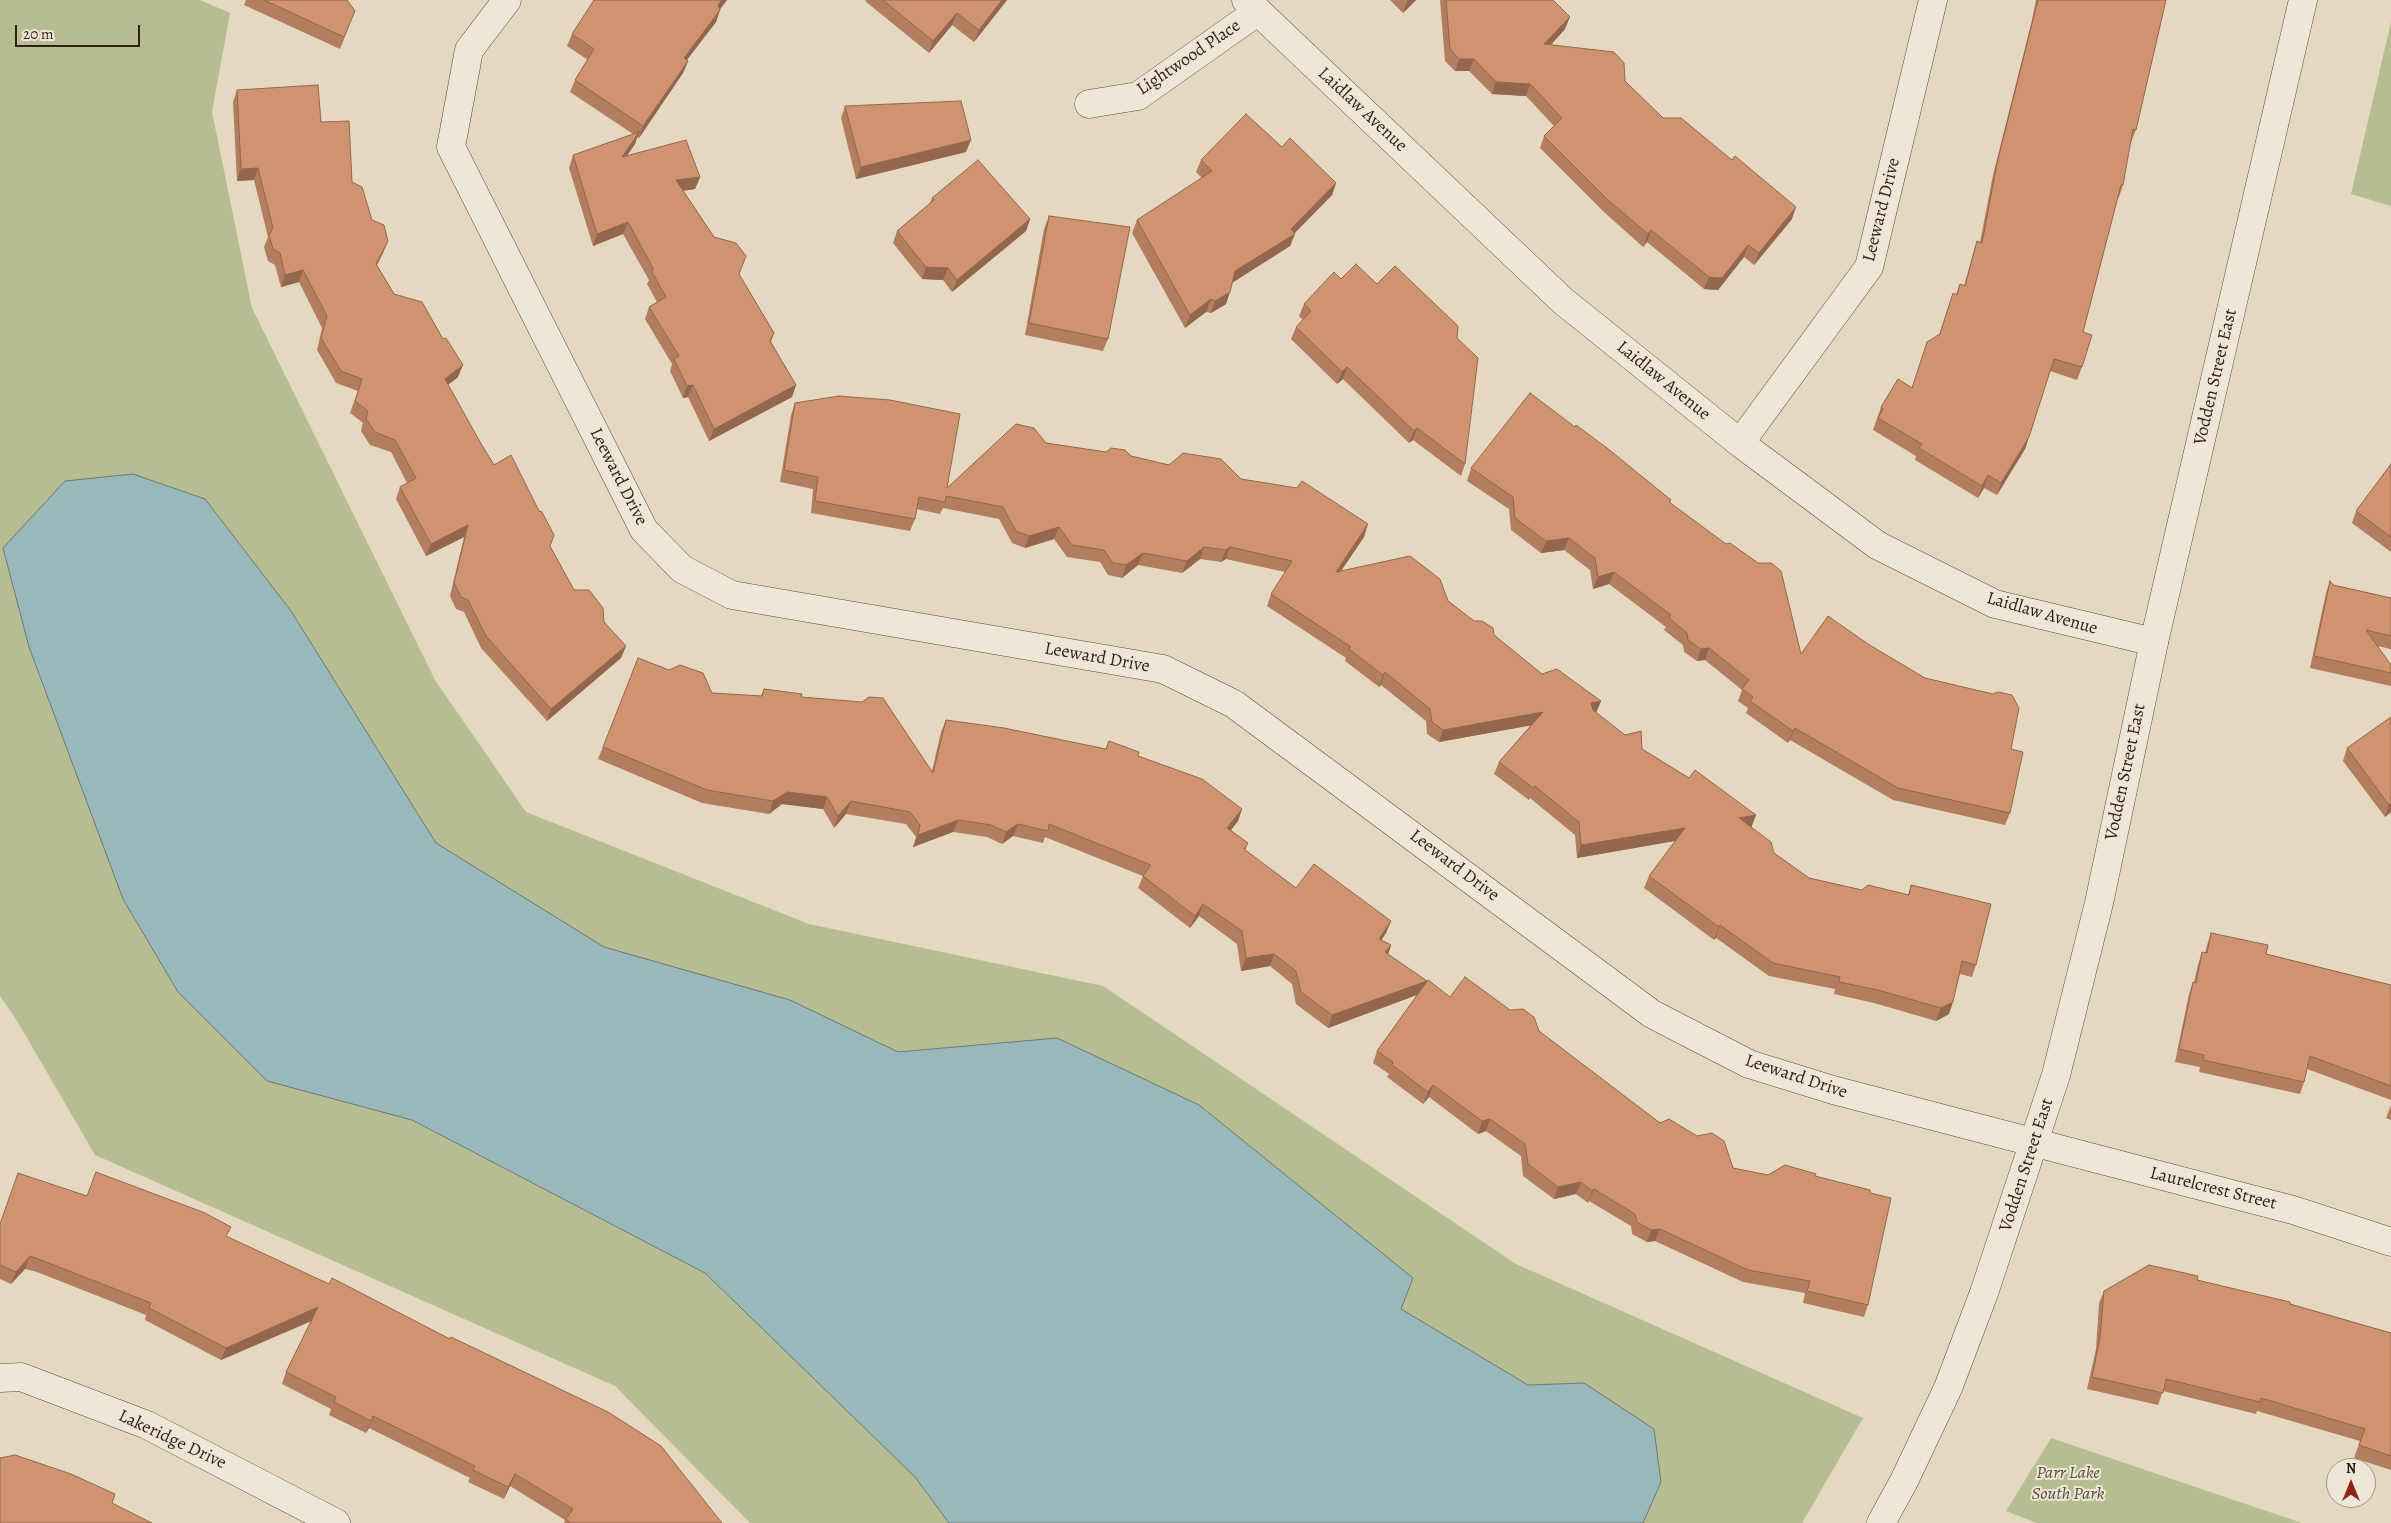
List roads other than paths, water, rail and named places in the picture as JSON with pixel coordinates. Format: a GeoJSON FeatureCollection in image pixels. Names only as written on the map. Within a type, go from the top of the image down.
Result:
{"type":"FeatureCollection","features":[{"type":"Feature","properties":{"kind":"street","name":"Leeward Drive"},"geometry":{"type":"LineString","coordinates":[[507,0],[469,50],[451,147],[644,530],[682,569],[732,595],[1163,669],[1234,704],[1652,1014],[1749,1064],[1833,1090],[2034,1142]]}},
{"type":"Feature","properties":{"kind":"street","name":"Leeward Drive"},"geometry":{"type":"LineString","coordinates":[[1740,442],[1869,267],[1933,0]]}},
{"type":"Feature","properties":{"kind":"street","name":"Vodden Street East"},"geometry":{"type":"LineString","coordinates":[[1881,1523],[1904,1481],[1948,1388],[1984,1293],[2056,1075],[2099,903],[2154,642],[2303,0]]}},
{"type":"Feature","properties":{"kind":"street","name":"Laidlaw Avenue"},"geometry":{"type":"LineString","coordinates":[[1251,6],[1564,301],[1740,442],[1877,545],[1995,604],[2154,642]]}},
{"type":"Feature","properties":{"kind":"street","name":"Lightwood Place"},"geometry":{"type":"LineString","coordinates":[[1089,104],[1138,96],[1251,6]]}},
{"type":"Feature","properties":{"kind":"street","name":"Laurelcrest Street"},"geometry":{"type":"LineString","coordinates":[[2034,1142],[2293,1210],[2391,1242]]}},
{"type":"Feature","properties":{"kind":"street","name":"Lakeridge Drive"},"geometry":{"type":"LineString","coordinates":[[0,1378],[21,1377],[147,1425],[336,1523]]}},
{"type":"Feature","properties":{"kind":"water"},"geometry":{"type":"Polygon","coordinates":[[[133,474],[205,499],[291,611],[436,843],[604,947],[790,1000],[898,1052],[1057,1038],[1199,1105],[1413,1278],[1401,1309],[1528,1385],[1584,1383],[1654,1429],[1661,1482],[1643,1523],[949,1523],[915,1477],[705,1273],[412,1120],[267,1081],[178,992],[123,899],[29,647],[3,548],[65,481],[133,474]]]}},
{"type":"Feature","properties":{"kind":"park label","name":"Parr Lake South Park"},"geometry":{"type":"Point","coordinates":[2068,1484]}}]}
